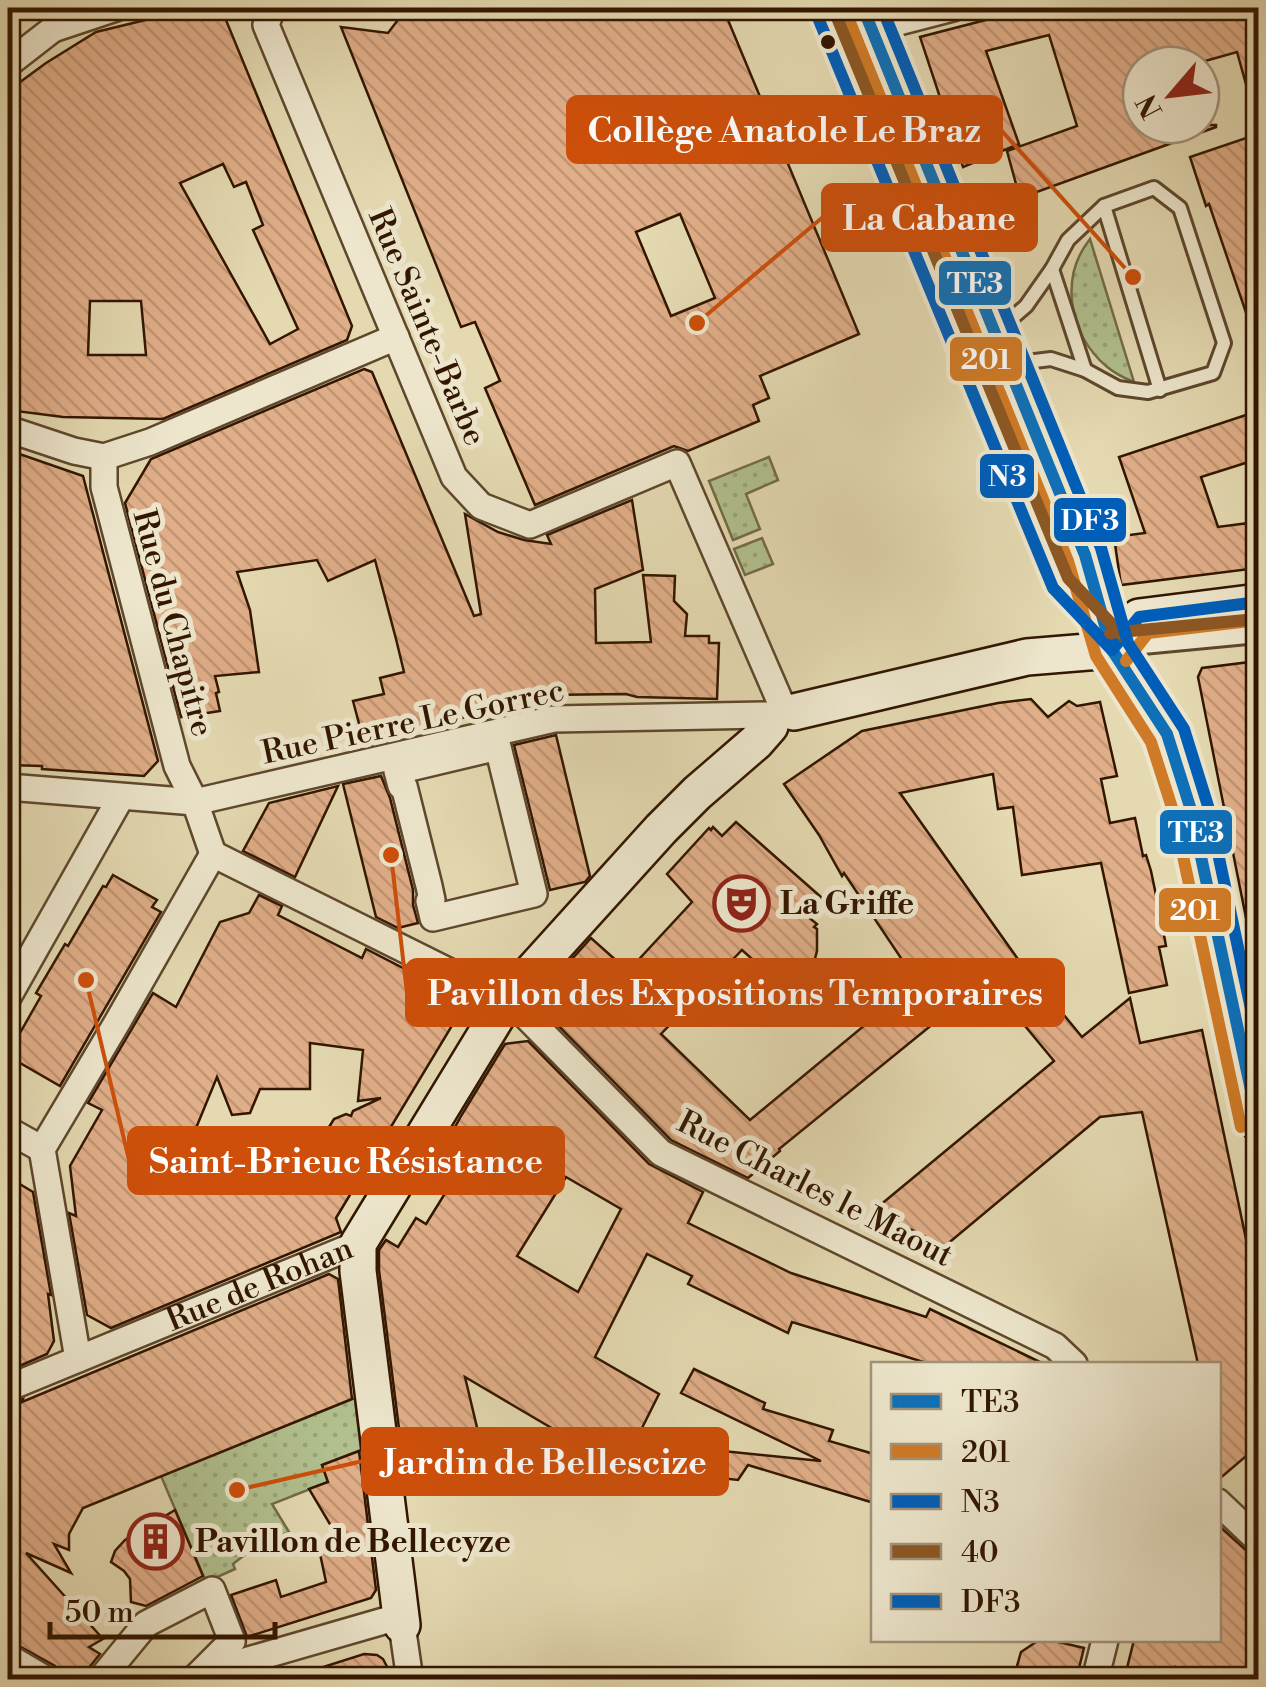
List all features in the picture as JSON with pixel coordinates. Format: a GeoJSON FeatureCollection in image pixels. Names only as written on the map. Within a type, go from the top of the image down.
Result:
{"type":"FeatureCollection","features":[{"type":"Feature","properties":{"kind":"street"},"geometry":{"type":"LineString","coordinates":[[9,61],[60,18],[116,8]]}},
{"type":"Feature","properties":{"kind":"street","name":"Rue Sainte-Barbe"},"geometry":{"type":"LineString","coordinates":[[272,8],[266,25],[454,477],[481,506],[530,524],[677,463],[777,713]]}},
{"type":"Feature","properties":{"kind":"street"},"geometry":{"type":"LineString","coordinates":[[953,8],[868,18],[1085,555],[1112,650],[1167,734],[1191,810],[1258,1122]]}},
{"type":"Feature","properties":{"kind":"street"},"geometry":{"type":"LineString","coordinates":[[8,428],[104,456],[150,442],[396,337]]}},
{"type":"Feature","properties":{"kind":"street","name":"Rue du Chapitre"},"geometry":{"type":"LineString","coordinates":[[104,456],[104,488],[176,766],[195,802],[213,854]]}},
{"type":"Feature","properties":{"kind":"street"},"geometry":{"type":"LineString","coordinates":[[777,713],[1027,657],[1112,650],[1139,617],[1258,602]]}},
{"type":"Feature","properties":{"kind":"street","name":"Rue Pierre Le Gorrec"},"geometry":{"type":"LineString","coordinates":[[8,788],[195,802],[554,718],[777,713]]}},
{"type":"Feature","properties":{"kind":"street","name":"Rue de Rohan"},"geometry":{"type":"LineString","coordinates":[[8,1388],[358,1244],[508,998],[661,829],[756,742],[777,713]]}},
{"type":"Feature","properties":{"kind":"street"},"geometry":{"type":"LineString","coordinates":[[498,747],[534,894],[433,918],[429,886],[397,771],[498,747]]}},
{"type":"Feature","properties":{"kind":"street"},"geometry":{"type":"LineString","coordinates":[[8,997],[121,797]]}},
{"type":"Feature","properties":{"kind":"street"},"geometry":{"type":"LineString","coordinates":[[78,1358],[42,1149],[213,854],[508,998]]}},
{"type":"Feature","properties":{"kind":"street","name":"Rue Charles le Maout"},"geometry":{"type":"LineString","coordinates":[[508,998],[662,1152],[879,1251],[1055,1346],[1072,1362]]}},
{"type":"Feature","properties":{"kind":"street"},"geometry":{"type":"LineString","coordinates":[[8,1130],[42,1149]]}},
{"type":"Feature","properties":{"kind":"street"},"geometry":{"type":"LineString","coordinates":[[358,1244],[358,1270],[410,1680]]}},
{"type":"Feature","properties":{"kind":"street"},"geometry":{"type":"LineString","coordinates":[[1221,1505],[1258,1540]]}},
{"type":"Feature","properties":{"kind":"street"},"geometry":{"type":"LineString","coordinates":[[100,1680],[146,1624],[212,1590],[232,1641],[192,1680]]}},
{"type":"Feature","properties":{"kind":"street"},"geometry":{"type":"LineString","coordinates":[[224,1680],[245,1661],[402,1621]]}},
{"type":"Feature","properties":{"kind":"street"},"geometry":{"type":"LineString","coordinates":[[1095,1680],[1104,1642]]}},
{"type":"Feature","properties":{"kind":"street"},"geometry":{"type":"LineString","coordinates":[[8,1657],[48,1680]]}},
{"type":"Feature","properties":{"kind":"lane"},"geometry":{"type":"LineString","coordinates":[[814,8],[1053,588],[1112,650],[1258,636]]}},
{"type":"Feature","properties":{"kind":"lane"},"geometry":{"type":"LineString","coordinates":[[1154,188],[1180,208],[1224,344],[1214,372],[1148,392],[1118,388],[1051,358],[1001,349],[1052,268],[1068,240],[1104,206],[1154,188]]}},
{"type":"Feature","properties":{"kind":"lane"},"geometry":{"type":"LineString","coordinates":[[1104,206],[1160,390]]}},
{"type":"Feature","properties":{"kind":"lane"},"geometry":{"type":"LineString","coordinates":[[1052,268],[1085,370]]}},
{"type":"Feature","properties":{"kind":"green space"},"geometry":{"type":"Polygon","coordinates":[[[1090,239],[1134,382],[1112,371],[1093,353],[1077,322],[1074,271],[1090,239]]]}},
{"type":"Feature","properties":{"kind":"green space"},"geometry":{"type":"Polygon","coordinates":[[[769,457],[778,480],[746,494],[760,529],[733,540],[709,481],[769,457]]]}},
{"type":"Feature","properties":{"kind":"green space"},"geometry":{"type":"Polygon","coordinates":[[[762,538],[773,564],[745,575],[734,549],[762,538]]]}},
{"type":"Feature","properties":{"kind":"green space"},"geometry":{"type":"Polygon","coordinates":[[[355,1398],[361,1450],[322,1465],[328,1482],[272,1504],[289,1532],[256,1546],[233,1564],[235,1569],[206,1582],[161,1476],[355,1398]]]}},
{"type":"Feature","properties":{"kind":"building"},"geometry":{"type":"Polygon","coordinates":[[[195,8],[221,8],[352,326],[347,340],[163,419],[63,417],[8,410],[8,91],[96,32],[195,8]],[[223,164],[180,183],[270,344],[298,329],[253,230],[263,225],[246,182],[234,187],[223,164]],[[90,301],[88,355],[146,355],[141,301],[90,301]]]}},
{"type":"Feature","properties":{"kind":"building"},"geometry":{"type":"Polygon","coordinates":[[[407,8],[723,8],[859,334],[760,376],[769,398],[753,405],[759,421],[688,451],[674,446],[535,505],[485,388],[500,381],[475,322],[461,327],[341,27],[388,33],[407,8]],[[680,214],[636,232],[671,316],[715,298],[680,214]]]}},
{"type":"Feature","properties":{"kind":"building"},"geometry":{"type":"Polygon","coordinates":[[[1032,8],[1258,8],[1258,101],[1251,102],[1237,52],[1221,57],[1221,45],[1121,45],[1121,145],[1166,145],[1023,197],[1019,195],[1007,151],[1077,126],[1049,35],[986,51],[1019,144],[963,167],[920,37],[1032,8]]]}},
{"type":"Feature","properties":{"kind":"building"},"geometry":{"type":"Polygon","coordinates":[[[1258,134],[1258,336],[1254,336],[1190,157],[1258,134]]]}},
{"type":"Feature","properties":{"kind":"building"},"geometry":{"type":"Polygon","coordinates":[[[364,369],[372,372],[474,616],[481,614],[465,514],[498,532],[551,544],[547,535],[632,500],[643,570],[595,589],[596,643],[651,642],[643,575],[675,576],[674,601],[687,614],[685,636],[709,636],[709,643],[719,643],[717,699],[546,695],[548,704],[491,717],[490,712],[457,719],[388,736],[389,740],[365,746],[353,701],[384,694],[380,678],[404,672],[396,639],[375,560],[328,581],[317,560],[237,572],[250,610],[259,672],[215,676],[220,711],[181,717],[125,503],[151,459],[364,369]]]}},
{"type":"Feature","properties":{"kind":"building"},"geometry":{"type":"Polygon","coordinates":[[[1258,411],[1258,459],[1201,477],[1218,527],[1249,523],[1251,536],[1258,535],[1258,568],[1121,585],[1114,537],[1145,533],[1119,457],[1258,411]]]}},
{"type":"Feature","properties":{"kind":"building"},"geometry":{"type":"Polygon","coordinates":[[[8,450],[83,476],[158,761],[144,776],[8,765],[8,450]]]}},
{"type":"Feature","properties":{"kind":"building"},"geometry":{"type":"Polygon","coordinates":[[[1258,661],[1258,730],[1251,731],[1258,768],[1258,922],[1247,923],[1198,677],[1202,668],[1258,661]]]}},
{"type":"Feature","properties":{"kind":"building"},"geometry":{"type":"Polygon","coordinates":[[[1031,699],[1048,717],[1069,701],[1077,706],[1100,702],[1117,776],[1101,779],[1110,823],[1135,818],[1162,924],[1166,946],[1159,947],[1167,985],[1129,993],[1101,863],[1022,875],[1013,807],[998,809],[993,774],[900,793],[1037,986],[1036,981],[1082,1037],[1130,998],[1140,1043],[1202,1030],[1258,1296],[1258,1446],[1221,1477],[1221,1362],[1198,1362],[1142,1112],[1100,1117],[945,1246],[873,1211],[1054,1061],[987,980],[748,1178],[671,1140],[534,1001],[591,938],[628,971],[692,902],[667,874],[709,828],[722,836],[736,822],[822,898],[807,916],[817,924],[813,966],[798,974],[770,975],[742,950],[661,1034],[750,1120],[917,982],[844,873],[842,876],[784,784],[862,731],[1031,699]]]}},
{"type":"Feature","properties":{"kind":"building"},"geometry":{"type":"Polygon","coordinates":[[[556,735],[590,876],[585,882],[550,890],[514,745],[556,735]]]}},
{"type":"Feature","properties":{"kind":"building"},"geometry":{"type":"Polygon","coordinates":[[[381,776],[390,798],[418,923],[398,928],[376,917],[343,784],[381,776]]]}},
{"type":"Feature","properties":{"kind":"building"},"geometry":{"type":"Polygon","coordinates":[[[338,786],[295,877],[243,851],[269,803],[338,786]]]}},
{"type":"Feature","properties":{"kind":"building"},"geometry":{"type":"Polygon","coordinates":[[[113,875],[157,900],[152,907],[161,912],[60,1086],[8,1054],[41,996],[36,993],[113,875]]]}},
{"type":"Feature","properties":{"kind":"building"},"geometry":{"type":"Polygon","coordinates":[[[259,895],[282,906],[278,915],[362,958],[366,949],[461,998],[459,1014],[336,1218],[341,1232],[111,1328],[87,1315],[69,1213],[76,1216],[70,1166],[102,1110],[88,1103],[153,993],[176,1007],[220,922],[249,913],[259,895]],[[310,1043],[310,1089],[260,1089],[250,1113],[232,1115],[217,1077],[187,1150],[201,1186],[262,1161],[266,1171],[314,1151],[334,1119],[351,1116],[353,1111],[381,1098],[358,1101],[363,1050],[310,1043]]]}},
{"type":"Feature","properties":{"kind":"building"},"geometry":{"type":"Polygon","coordinates":[[[528,1041],[649,1164],[703,1192],[688,1223],[791,1273],[926,1317],[930,1309],[1040,1362],[923,1362],[792,1322],[788,1333],[688,1284],[692,1276],[647,1254],[595,1357],[659,1394],[635,1442],[821,1461],[681,1393],[694,1369],[765,1403],[763,1409],[833,1430],[829,1441],[871,1453],[871,1502],[748,1465],[738,1480],[594,1464],[599,1456],[465,1377],[490,1482],[407,1492],[379,1250],[386,1240],[398,1247],[416,1218],[426,1224],[477,1142],[454,1129],[505,1044],[528,1041]],[[566,1177],[517,1256],[578,1292],[621,1209],[566,1177]]]}},
{"type":"Feature","properties":{"kind":"building"},"geometry":{"type":"Polygon","coordinates":[[[8,1177],[33,1192],[51,1295],[48,1294],[54,1341],[47,1354],[8,1371],[8,1177]]]}},
{"type":"Feature","properties":{"kind":"building"},"geometry":{"type":"Polygon","coordinates":[[[329,1274],[338,1279],[352,1399],[83,1508],[69,1534],[69,1550],[54,1544],[71,1573],[26,1553],[103,1639],[89,1647],[100,1654],[84,1680],[68,1680],[55,1666],[12,1642],[8,1634],[8,1404],[23,1399],[22,1402],[329,1274]]]}},
{"type":"Feature","properties":{"kind":"building"},"geometry":{"type":"Polygon","coordinates":[[[359,1451],[376,1590],[371,1598],[247,1637],[231,1595],[276,1580],[281,1597],[326,1582],[319,1549],[340,1541],[309,1489],[328,1482],[322,1465],[359,1451]]]}},
{"type":"Feature","properties":{"kind":"building","name":"Pavillon de Bellecyze"},"geometry":{"type":"Polygon","coordinates":[[[175,1510],[203,1576],[146,1606],[131,1602],[130,1579],[111,1562],[115,1551],[125,1540],[175,1510]]]}},
{"type":"Feature","properties":{"kind":"building"},"geometry":{"type":"Polygon","coordinates":[[[1221,1528],[1258,1561],[1258,1680],[1212,1680],[1175,1667],[1172,1680],[1124,1680],[1134,1642],[1221,1642],[1221,1528]]]}},
{"type":"Feature","properties":{"kind":"building"},"geometry":{"type":"Polygon","coordinates":[[[1036,1642],[1084,1648],[1076,1680],[1013,1680],[1021,1652],[1036,1642]]]}},
{"type":"Feature","properties":{"kind":"building"},"geometry":{"type":"Polygon","coordinates":[[[364,1654],[383,1659],[394,1680],[302,1680],[301,1674],[364,1654]]]}},
{"type":"Feature","properties":{"kind":"transit line","name":"N3"},"geometry":{"type":"LineString","coordinates":[[814,8],[1053,588],[1112,650]]}},
{"type":"Feature","properties":{"kind":"transit line","name":"40"},"geometry":{"type":"LineString","coordinates":[[833,8],[1068,578],[1125,638]]}},
{"type":"Feature","properties":{"kind":"transit line","name":"TE3"},"geometry":{"type":"LineString","coordinates":[[863,8],[1085,555],[1112,650],[1167,734],[1191,810],[1258,1123]]}},
{"type":"Feature","properties":{"kind":"transit line","name":"DF3"},"geometry":{"type":"LineString","coordinates":[[882,8],[1101,548],[1128,643],[1184,729],[1208,806],[1258,1042]]}},
{"type":"Feature","properties":{"kind":"transit line","name":"201"},"geometry":{"type":"LineString","coordinates":[[847,15],[1068,561],[1096,656],[1151,742],[1174,814],[1241,1127]]}},
{"type":"Feature","properties":{"kind":"transit line","name":"N3"},"geometry":{"type":"LineString","coordinates":[[1112,650],[1139,617],[1258,602]]}},
{"type":"Feature","properties":{"kind":"transit line","name":"40"},"geometry":{"type":"LineString","coordinates":[[1110,633],[1256,619]]}},
{"type":"Feature","properties":{"kind":"transit line","name":"201"},"geometry":{"type":"LineString","coordinates":[[1126,661],[1148,633],[1258,620]]}},
{"type":"Feature","properties":{"kind":"place","name":"Collège Anatole Le Braz"},"geometry":{"type":"Point","coordinates":[1133,277]}},
{"type":"Feature","properties":{"kind":"place","name":"La Cabane"},"geometry":{"type":"Point","coordinates":[697,323]}},
{"type":"Feature","properties":{"kind":"place","name":"Pavillon des Expositions Temporaires"},"geometry":{"type":"Point","coordinates":[391,855]}},
{"type":"Feature","properties":{"kind":"place","name":"La Griffe"},"geometry":{"type":"Point","coordinates":[741,904]}},
{"type":"Feature","properties":{"kind":"place","name":"Saint-Brieuc Résistance"},"geometry":{"type":"Point","coordinates":[86,980]}},
{"type":"Feature","properties":{"kind":"place","name":"Jardin de Bellescize"},"geometry":{"type":"Point","coordinates":[237,1490]}},
{"type":"Feature","properties":{"kind":"place","name":"Pavillon de Bellecyze"},"geometry":{"type":"Point","coordinates":[156,1542]}}]}
